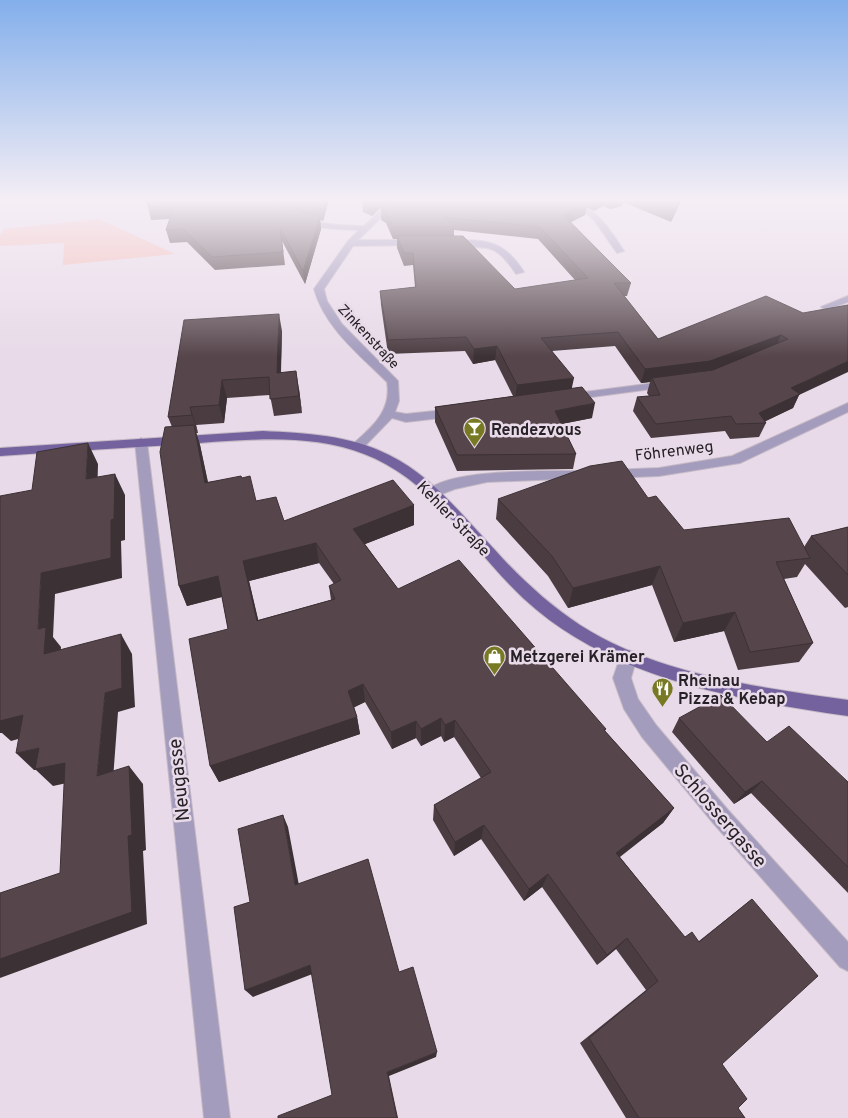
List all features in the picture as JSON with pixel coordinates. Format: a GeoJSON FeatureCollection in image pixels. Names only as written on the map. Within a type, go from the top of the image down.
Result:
{"type":"FeatureCollection","features":[{"type":"Feature","properties":{"kind":"main road","name":"Kehler Straße"},"geometry":{"type":"LineString","coordinates":[[0,452],[263,435],[301,436],[357,447],[397,464],[434,492],[524,590],[590,638],[628,657],[716,684],[848,708]]}},
{"type":"Feature","properties":{"kind":"street","name":"Zinkenstraße"},"geometry":{"type":"LineString","coordinates":[[345,252],[319,289],[320,298],[335,322],[392,381],[396,398],[389,414]]}},
{"type":"Feature","properties":{"kind":"street"},"geometry":{"type":"LineString","coordinates":[[505,252],[519,272]]}},
{"type":"Feature","properties":{"kind":"street"},"geometry":{"type":"LineString","coordinates":[[826,307],[848,299]]}},
{"type":"Feature","properties":{"kind":"street"},"geometry":{"type":"LineString","coordinates":[[561,398],[682,383]]}},
{"type":"Feature","properties":{"kind":"street","name":"Föhrenweg"},"geometry":{"type":"LineString","coordinates":[[434,492],[451,484],[476,479],[659,472],[735,460],[848,407]]}},
{"type":"Feature","properties":{"kind":"street"},"geometry":{"type":"LineString","coordinates":[[357,447],[389,414],[406,418],[468,410]]}},
{"type":"Feature","properties":{"kind":"street","name":"Neugasse"},"geometry":{"type":"LineString","coordinates":[[142,442],[217,1118]]}},
{"type":"Feature","properties":{"kind":"street","name":"Schlossergasse"},"geometry":{"type":"LineString","coordinates":[[628,657],[622,678],[630,703],[649,731],[721,817],[848,959]]}},
{"type":"Feature","properties":{"kind":"shaded area"},"geometry":{"type":"Polygon","coordinates":[[[64,252],[171,252],[175,254],[63,265],[64,252]]]}},
{"type":"Feature","properties":{"kind":"building"},"geometry":{"type":"Polygon","coordinates":[[[207,252],[281,252],[212,257],[207,252]]]}},
{"type":"Feature","properties":{"kind":"building"},"geometry":{"type":"Polygon","coordinates":[[[293,252],[309,252],[303,271],[293,252]]]}},
{"type":"Feature","properties":{"kind":"building"},"geometry":{"type":"Polygon","coordinates":[[[404,252],[479,252],[515,289],[588,278],[564,252],[600,252],[631,283],[614,283],[658,339],[766,296],[803,313],[848,305],[848,361],[791,388],[800,394],[759,413],[766,423],[736,424],[731,416],[656,424],[637,397],[660,395],[652,378],[713,370],[788,339],[781,335],[710,361],[645,369],[618,332],[541,338],[574,378],[517,385],[497,346],[474,349],[466,337],[388,340],[380,291],[416,287],[413,253],[404,252]]]}},
{"type":"Feature","properties":{"kind":"building"},"geometry":{"type":"Polygon","coordinates":[[[279,314],[277,373],[296,371],[299,396],[270,399],[269,377],[222,380],[219,405],[190,407],[192,415],[168,417],[184,320],[279,314]]]}},
{"type":"Feature","properties":{"kind":"building"},"geometry":{"type":"Polygon","coordinates":[[[582,387],[595,403],[555,411],[576,454],[457,455],[435,407],[582,387]]]}},
{"type":"Feature","properties":{"kind":"building"},"geometry":{"type":"Polygon","coordinates":[[[194,425],[205,483],[250,476],[256,501],[276,497],[284,521],[393,480],[414,505],[353,529],[398,589],[459,560],[606,729],[604,730],[674,808],[616,853],[685,937],[692,932],[699,942],[752,899],[818,976],[722,1064],[747,1099],[738,1108],[745,1118],[639,1118],[589,1038],[658,981],[627,938],[607,955],[548,874],[529,889],[484,825],[455,842],[434,805],[491,772],[455,720],[445,725],[441,718],[421,729],[416,721],[391,732],[363,684],[348,691],[357,717],[210,766],[189,639],[228,629],[218,576],[179,586],[160,452],[165,427],[194,425]],[[316,543],[243,561],[257,621],[335,599],[329,586],[341,580],[316,543]]]}},
{"type":"Feature","properties":{"kind":"building"},"geometry":{"type":"Polygon","coordinates":[[[88,443],[86,479],[115,474],[114,519],[111,520],[111,558],[41,573],[38,629],[46,627],[44,654],[121,634],[122,688],[105,693],[97,776],[129,766],[132,835],[128,836],[132,912],[0,959],[0,893],[60,873],[65,763],[35,769],[39,748],[16,753],[23,715],[0,721],[0,496],[32,490],[37,452],[88,443]]]}},
{"type":"Feature","properties":{"kind":"building"},"geometry":{"type":"Polygon","coordinates":[[[622,461],[648,498],[656,496],[684,530],[789,518],[810,558],[776,562],[813,643],[750,652],[735,612],[683,623],[660,566],[573,588],[552,556],[498,499],[590,466],[622,461]]]}},
{"type":"Feature","properties":{"kind":"building"},"geometry":{"type":"Polygon","coordinates":[[[848,527],[848,575],[811,536],[848,527]]]}},
{"type":"Feature","properties":{"kind":"building"},"geometry":{"type":"Polygon","coordinates":[[[721,695],[767,742],[789,726],[848,782],[848,867],[762,781],[745,792],[679,718],[721,695]]]}},
{"type":"Feature","properties":{"kind":"building"},"geometry":{"type":"Polygon","coordinates":[[[283,815],[295,885],[368,859],[399,972],[413,967],[437,1052],[387,1072],[397,1118],[278,1118],[278,1116],[332,1095],[310,965],[245,990],[234,907],[250,902],[238,829],[283,815]]]}},
{"type":"Feature","properties":{"kind":"place","name":"Rendezvous"},"geometry":{"type":"Point","coordinates":[475,448]}},
{"type":"Feature","properties":{"kind":"place","name":"Metzgerei Krämer"},"geometry":{"type":"Point","coordinates":[494,675]}},
{"type":"Feature","properties":{"kind":"place","name":"Rheinau Pizza & Kebap"},"geometry":{"type":"Point","coordinates":[662,708]}}]}
